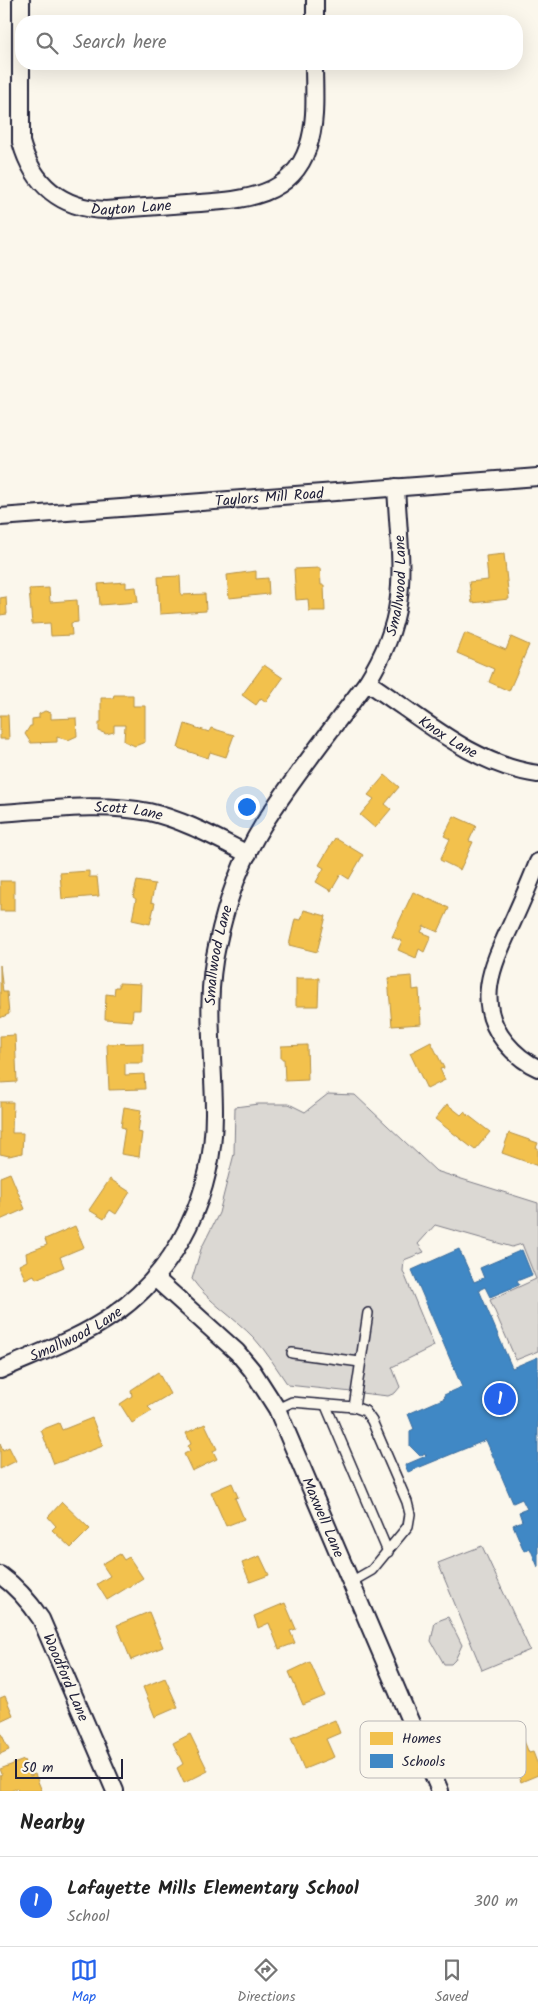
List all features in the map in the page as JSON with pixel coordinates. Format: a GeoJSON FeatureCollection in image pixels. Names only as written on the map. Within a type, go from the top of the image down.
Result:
{"type":"FeatureCollection","features":[{"type":"Feature","properties":{"kind":"street","name":"Dayton Lane"},"geometry":{"type":"LineString","coordinates":[[20,0],[20,15]]}},
{"type":"Feature","properties":{"kind":"street"},"geometry":{"type":"LineString","coordinates":[[315,0],[315,15]]}},
{"type":"Feature","properties":{"kind":"street","name":"Dayton Lane"},"geometry":{"type":"LineString","coordinates":[[21,70],[22,142],[25,155],[36,176],[50,191],[71,204],[90,209],[115,209],[248,199],[278,186],[297,168],[308,149],[312,133],[314,70]]}},
{"type":"Feature","properties":{"kind":"street","name":"Taylors Mill Road"},"geometry":{"type":"LineString","coordinates":[[0,516],[538,477]]}},
{"type":"Feature","properties":{"kind":"street","name":"Smallwood Lane"},"geometry":{"type":"LineString","coordinates":[[2,1365],[84,1333],[113,1316],[155,1278],[170,1258],[190,1224],[207,1176],[212,1153],[214,1114],[209,1013],[216,946],[229,900],[262,826],[367,682],[380,661],[390,638],[400,600],[401,569],[396,487]]}},
{"type":"Feature","properties":{"kind":"street","name":"Knox Lane"},"geometry":{"type":"LineString","coordinates":[[367,682],[445,737],[470,752],[491,761],[538,774]]}},
{"type":"Feature","properties":{"kind":"street","name":"Scott Lane"},"geometry":{"type":"LineString","coordinates":[[0,813],[106,807],[149,812],[176,820],[202,831],[248,854]]}},
{"type":"Feature","properties":{"kind":"street"},"geometry":{"type":"LineString","coordinates":[[538,862],[530,885],[491,969],[488,985],[489,1002],[497,1030],[513,1052],[522,1060],[538,1068]]}},
{"type":"Feature","properties":{"kind":"street","name":"Maxwell Lane"},"geometry":{"type":"LineString","coordinates":[[155,1278],[237,1352],[252,1370],[277,1409],[410,1721]]}},
{"type":"Feature","properties":{"kind":"street","name":"Woodford Lane"},"geometry":{"type":"LineString","coordinates":[[0,1575],[14,1585],[28,1600],[41,1619],[115,1791]]}},
{"type":"Feature","properties":{"kind":"street","name":"Maxwell Lane"},"geometry":{"type":"LineString","coordinates":[[434,1778],[440,1791]]}},
{"type":"Feature","properties":{"kind":"lane"},"geometry":{"type":"LineString","coordinates":[[354,1407],[368,1313]]}},
{"type":"Feature","properties":{"kind":"lane"},"geometry":{"type":"LineString","coordinates":[[292,1353],[360,1362]]}},
{"type":"Feature","properties":{"kind":"lane"},"geometry":{"type":"LineString","coordinates":[[277,1409],[292,1402],[354,1407],[365,1411],[372,1421],[407,1502],[410,1514],[408,1526],[372,1570],[351,1582]]}},
{"type":"Feature","properties":{"kind":"lane"},"geometry":{"type":"LineString","coordinates":[[326,1406],[388,1552]]}},
{"type":"Feature","properties":{"kind":"shaded area"},"geometry":{"type":"Polygon","coordinates":[[[328,1094],[355,1095],[436,1171],[538,1203],[538,1351],[516,1360],[490,1300],[536,1279],[522,1244],[512,1247],[435,1225],[418,1244],[424,1252],[404,1260],[403,1271],[434,1346],[392,1367],[400,1387],[395,1393],[388,1396],[288,1385],[254,1338],[198,1287],[192,1279],[201,1249],[219,1213],[234,1154],[235,1107],[258,1104],[289,1104],[305,1112],[328,1094]]]}},
{"type":"Feature","properties":{"kind":"shaded area"},"geometry":{"type":"Polygon","coordinates":[[[482,1546],[530,1650],[482,1670],[438,1563],[482,1546]]]}},
{"type":"Feature","properties":{"kind":"shaded area"},"geometry":{"type":"Polygon","coordinates":[[[448,1617],[462,1645],[455,1660],[451,1664],[444,1664],[431,1641],[435,1622],[448,1617]]]}},
{"type":"Feature","properties":{"kind":"building: Homes"},"geometry":{"type":"Polygon","coordinates":[[[504,554],[509,599],[472,603],[469,582],[488,580],[486,556],[504,554]]]}},
{"type":"Feature","properties":{"kind":"building: Homes"},"geometry":{"type":"Polygon","coordinates":[[[320,568],[321,585],[324,585],[325,611],[309,611],[308,599],[296,600],[294,569],[320,568]]]}},
{"type":"Feature","properties":{"kind":"building: Homes"},"geometry":{"type":"Polygon","coordinates":[[[256,571],[256,579],[268,578],[269,594],[229,598],[227,575],[256,571]]]}},
{"type":"Feature","properties":{"kind":"building: Homes"},"geometry":{"type":"Polygon","coordinates":[[[180,576],[181,595],[205,594],[206,611],[160,614],[158,577],[180,576]]]}},
{"type":"Feature","properties":{"kind":"building: Homes"},"geometry":{"type":"Polygon","coordinates":[[[126,582],[126,588],[136,587],[138,602],[100,605],[98,584],[126,582]]]}},
{"type":"Feature","properties":{"kind":"building: Homes"},"geometry":{"type":"Polygon","coordinates":[[[49,588],[50,602],[77,600],[78,622],[71,623],[72,635],[51,636],[50,623],[32,624],[29,589],[49,588]]]}},
{"type":"Feature","properties":{"kind":"building: Homes"},"geometry":{"type":"Polygon","coordinates":[[[6,597],[7,614],[0,615],[0,598],[6,597]]]}},
{"type":"Feature","properties":{"kind":"building: Homes"},"geometry":{"type":"Polygon","coordinates":[[[465,633],[506,650],[511,637],[529,645],[509,691],[489,682],[494,669],[457,653],[465,633]]]}},
{"type":"Feature","properties":{"kind":"building: Homes"},"geometry":{"type":"Polygon","coordinates":[[[264,665],[283,678],[266,702],[261,698],[256,705],[242,695],[264,665]]]}},
{"type":"Feature","properties":{"kind":"building: Homes"},"geometry":{"type":"Polygon","coordinates":[[[114,695],[133,695],[133,706],[145,706],[145,742],[135,746],[124,741],[125,725],[114,725],[114,732],[106,734],[99,731],[101,698],[113,698],[114,695]]]}},
{"type":"Feature","properties":{"kind":"building: Homes"},"geometry":{"type":"Polygon","coordinates":[[[45,711],[51,713],[51,719],[76,718],[77,736],[68,740],[57,737],[57,742],[31,743],[25,734],[30,726],[32,726],[32,719],[39,718],[39,714],[45,711]]]}},
{"type":"Feature","properties":{"kind":"building: Homes"},"geometry":{"type":"Polygon","coordinates":[[[0,715],[8,715],[9,739],[0,739],[0,715]]]}},
{"type":"Feature","properties":{"kind":"building: Homes"},"geometry":{"type":"Polygon","coordinates":[[[185,724],[209,732],[211,728],[234,735],[226,757],[210,752],[208,758],[178,748],[185,724]]]}},
{"type":"Feature","properties":{"kind":"building: Homes"},"geometry":{"type":"Polygon","coordinates":[[[385,775],[399,787],[385,804],[391,809],[375,828],[360,815],[374,799],[368,795],[385,775]]]}},
{"type":"Feature","properties":{"kind":"building: Homes"},"geometry":{"type":"Polygon","coordinates":[[[454,816],[476,826],[469,841],[473,842],[460,870],[440,860],[450,839],[444,836],[454,816]]]}},
{"type":"Feature","properties":{"kind":"building: Homes"},"geometry":{"type":"Polygon","coordinates":[[[335,838],[363,855],[349,879],[341,874],[331,891],[316,882],[324,868],[319,865],[335,838]]]}},
{"type":"Feature","properties":{"kind":"building: Homes"},"geometry":{"type":"Polygon","coordinates":[[[89,871],[89,877],[97,877],[99,896],[62,899],[60,873],[89,871]]]}},
{"type":"Feature","properties":{"kind":"building: Homes"},"geometry":{"type":"Polygon","coordinates":[[[0,881],[14,881],[14,911],[0,911],[0,881]]]}},
{"type":"Feature","properties":{"kind":"building: Homes"},"geometry":{"type":"Polygon","coordinates":[[[137,881],[155,884],[151,902],[155,903],[150,924],[132,920],[136,899],[133,897],[137,881]]]}},
{"type":"Feature","properties":{"kind":"building: Homes"},"geometry":{"type":"Polygon","coordinates":[[[413,892],[449,908],[438,932],[424,926],[421,932],[431,936],[424,952],[419,949],[416,958],[398,950],[402,941],[392,937],[413,892]]]}},
{"type":"Feature","properties":{"kind":"building: Homes"},"geometry":{"type":"Polygon","coordinates":[[[304,910],[326,916],[317,952],[289,945],[295,919],[301,920],[304,910]]]}},
{"type":"Feature","properties":{"kind":"building: Homes"},"geometry":{"type":"Polygon","coordinates":[[[0,965],[3,992],[7,992],[9,1014],[0,1018],[0,965]]]}},
{"type":"Feature","properties":{"kind":"building: Homes"},"geometry":{"type":"Polygon","coordinates":[[[412,976],[413,990],[419,989],[421,1024],[392,1026],[388,978],[412,976]]]}},
{"type":"Feature","properties":{"kind":"building: Homes"},"geometry":{"type":"Polygon","coordinates":[[[296,978],[319,978],[318,1006],[296,1006],[296,978]]]}},
{"type":"Feature","properties":{"kind":"building: Homes"},"geometry":{"type":"Polygon","coordinates":[[[119,983],[141,984],[140,1010],[133,1010],[132,1021],[105,1019],[106,994],[114,995],[115,987],[119,987],[119,983]]]}},
{"type":"Feature","properties":{"kind":"building: Homes"},"geometry":{"type":"Polygon","coordinates":[[[15,1035],[17,1082],[0,1083],[0,1036],[15,1035]]]}},
{"type":"Feature","properties":{"kind":"building: Homes"},"geometry":{"type":"Polygon","coordinates":[[[431,1042],[444,1068],[440,1069],[445,1080],[427,1089],[410,1053],[431,1042]]]}},
{"type":"Feature","properties":{"kind":"building: Homes"},"geometry":{"type":"Polygon","coordinates":[[[143,1043],[143,1063],[125,1063],[125,1075],[144,1074],[145,1089],[109,1090],[107,1044],[143,1043]]]}},
{"type":"Feature","properties":{"kind":"building: Homes"},"geometry":{"type":"Polygon","coordinates":[[[307,1045],[308,1080],[285,1081],[284,1059],[281,1059],[281,1046],[307,1045]]]}},
{"type":"Feature","properties":{"kind":"building: Homes"},"geometry":{"type":"Polygon","coordinates":[[[0,1102],[13,1102],[12,1133],[23,1133],[22,1153],[9,1156],[0,1154],[0,1102]]]}},
{"type":"Feature","properties":{"kind":"building: Homes"},"geometry":{"type":"Polygon","coordinates":[[[447,1104],[461,1115],[464,1112],[490,1132],[475,1150],[435,1119],[447,1104]]]}},
{"type":"Feature","properties":{"kind":"building: Homes"},"geometry":{"type":"Polygon","coordinates":[[[124,1107],[141,1110],[138,1132],[142,1133],[139,1157],[121,1154],[125,1128],[121,1127],[124,1107]]]}},
{"type":"Feature","properties":{"kind":"building: Homes"},"geometry":{"type":"Polygon","coordinates":[[[509,1133],[538,1143],[536,1148],[538,1148],[538,1166],[502,1153],[509,1133]]]}},
{"type":"Feature","properties":{"kind":"building: Homes"},"geometry":{"type":"Polygon","coordinates":[[[10,1173],[25,1209],[0,1220],[0,1177],[10,1173]]]}},
{"type":"Feature","properties":{"kind":"building: Homes"},"geometry":{"type":"Polygon","coordinates":[[[110,1179],[130,1192],[116,1214],[110,1210],[104,1219],[89,1210],[110,1179]]]}},
{"type":"Feature","properties":{"kind":"building: Homes"},"geometry":{"type":"Polygon","coordinates":[[[75,1226],[84,1247],[60,1257],[64,1267],[36,1279],[34,1275],[25,1279],[19,1265],[27,1261],[26,1253],[47,1245],[45,1239],[75,1226]]]}},
{"type":"Feature","properties":{"kind":"building: Homes"},"geometry":{"type":"Polygon","coordinates":[[[158,1372],[170,1394],[148,1407],[152,1411],[132,1423],[120,1404],[132,1396],[131,1390],[158,1372]]]}},
{"type":"Feature","properties":{"kind":"building: Homes"},"geometry":{"type":"Polygon","coordinates":[[[92,1418],[103,1446],[54,1464],[41,1430],[59,1423],[62,1430],[92,1418]]]}},
{"type":"Feature","properties":{"kind":"building: Homes"},"geometry":{"type":"Polygon","coordinates":[[[205,1424],[217,1449],[213,1451],[217,1459],[192,1471],[184,1454],[190,1451],[188,1446],[191,1444],[186,1433],[205,1424]]]}},
{"type":"Feature","properties":{"kind":"building: Homes"},"geometry":{"type":"Polygon","coordinates":[[[0,1443],[3,1450],[9,1447],[16,1461],[0,1469],[0,1443]]]}},
{"type":"Feature","properties":{"kind":"building: Homes"},"geometry":{"type":"Polygon","coordinates":[[[232,1483],[238,1497],[235,1498],[244,1519],[226,1526],[211,1492],[232,1483]]]}},
{"type":"Feature","properties":{"kind":"building: Homes"},"geometry":{"type":"Polygon","coordinates":[[[62,1502],[90,1529],[71,1548],[52,1530],[56,1526],[48,1517],[62,1502]]]}},
{"type":"Feature","properties":{"kind":"building: Homes"},"geometry":{"type":"Polygon","coordinates":[[[120,1554],[124,1560],[129,1557],[143,1578],[107,1600],[97,1584],[110,1576],[102,1564],[120,1554]]]}},
{"type":"Feature","properties":{"kind":"building: Homes"},"geometry":{"type":"Polygon","coordinates":[[[260,1556],[269,1575],[250,1582],[242,1563],[260,1556]]]}},
{"type":"Feature","properties":{"kind":"building: Homes"},"geometry":{"type":"Polygon","coordinates":[[[285,1603],[296,1629],[290,1631],[295,1643],[279,1649],[269,1623],[258,1628],[254,1616],[285,1603]]]}},
{"type":"Feature","properties":{"kind":"building: Homes"},"geometry":{"type":"Polygon","coordinates":[[[149,1612],[163,1647],[131,1660],[117,1625],[149,1612]]]}},
{"type":"Feature","properties":{"kind":"building: Homes"},"geometry":{"type":"Polygon","coordinates":[[[310,1662],[325,1696],[303,1705],[289,1672],[310,1662]]]}},
{"type":"Feature","properties":{"kind":"building: Homes"},"geometry":{"type":"Polygon","coordinates":[[[165,1678],[178,1707],[155,1717],[143,1687],[165,1678]]]}},
{"type":"Feature","properties":{"kind":"building: Homes"},"geometry":{"type":"Polygon","coordinates":[[[5,1696],[13,1715],[0,1721],[0,1698],[5,1696]]]}},
{"type":"Feature","properties":{"kind":"building: Homes"},"geometry":{"type":"Polygon","coordinates":[[[335,1720],[340,1733],[326,1739],[334,1757],[304,1769],[291,1738],[335,1720]]]}},
{"type":"Feature","properties":{"kind":"building: Homes"},"geometry":{"type":"Polygon","coordinates":[[[0,1731],[9,1750],[0,1754],[0,1731]]]}},
{"type":"Feature","properties":{"kind":"building: Homes"},"geometry":{"type":"Polygon","coordinates":[[[190,1734],[208,1771],[184,1783],[177,1768],[183,1764],[173,1743],[190,1734]]]}},
{"type":"Feature","properties":{"kind":"building: Homes"},"geometry":{"type":"Polygon","coordinates":[[[526,1746],[529,1753],[533,1752],[538,1765],[538,1775],[521,1782],[520,1778],[526,1778],[526,1746]]]}},
{"type":"Feature","properties":{"kind":"building: Homes"},"geometry":{"type":"Polygon","coordinates":[[[24,1760],[30,1776],[35,1774],[42,1791],[18,1791],[17,1788],[11,1791],[0,1791],[0,1775],[2,1774],[0,1769],[24,1760]]]}},
{"type":"Feature","properties":{"kind":"building: Schools"},"geometry":{"type":"Polygon","coordinates":[[[459,1249],[474,1282],[484,1278],[480,1268],[522,1250],[532,1275],[517,1281],[519,1285],[490,1297],[485,1287],[479,1290],[512,1368],[538,1357],[538,1567],[530,1548],[524,1551],[513,1525],[522,1521],[519,1512],[527,1509],[522,1499],[513,1503],[486,1440],[408,1472],[405,1465],[426,1456],[425,1453],[420,1456],[410,1446],[410,1431],[414,1429],[408,1414],[445,1398],[444,1395],[462,1387],[412,1270],[459,1249]]]}},
{"type":"Feature","properties":{"kind":"place","name":"Lafayette Mills Elementary School"},"geometry":{"type":"Point","coordinates":[500,1399]}}]}
